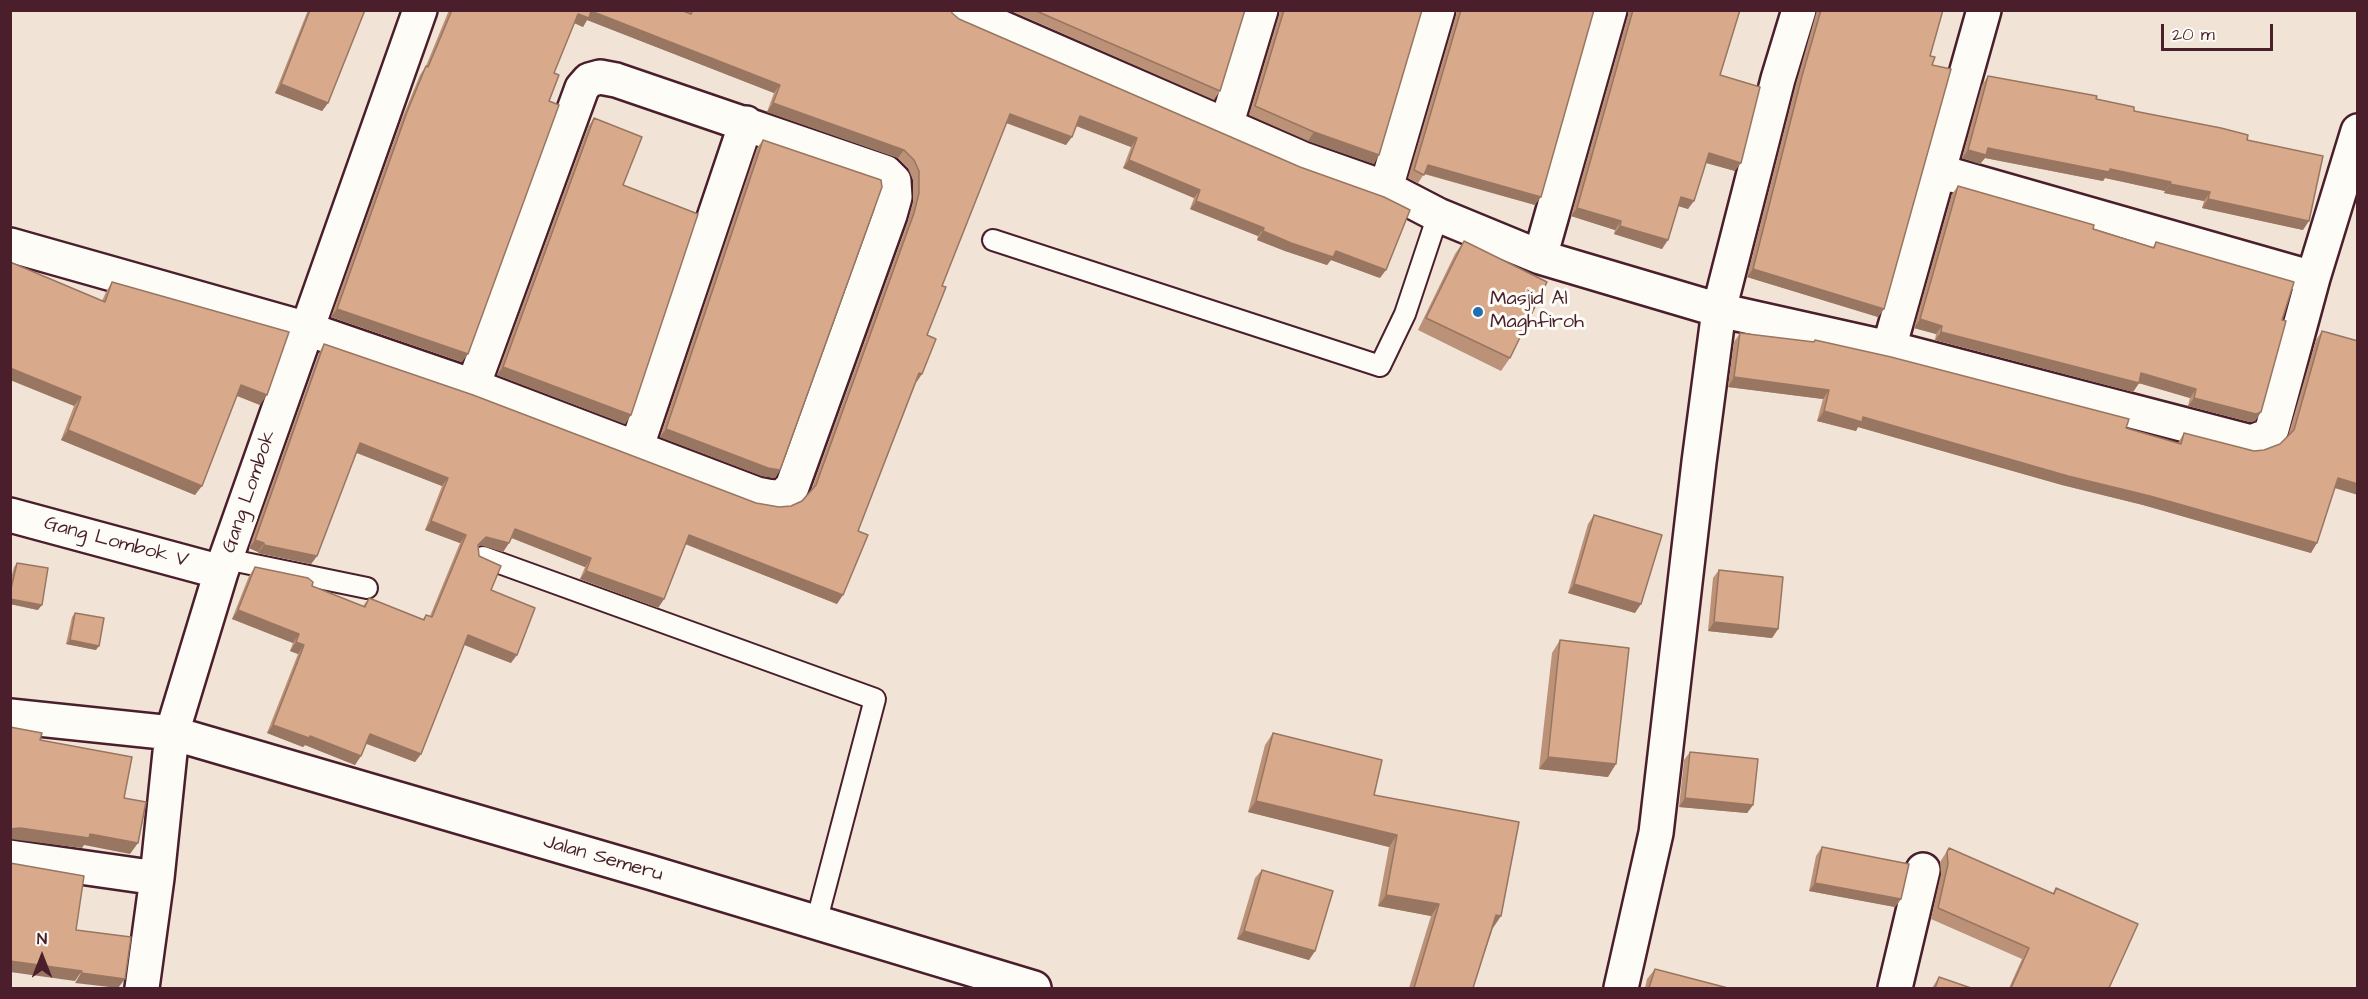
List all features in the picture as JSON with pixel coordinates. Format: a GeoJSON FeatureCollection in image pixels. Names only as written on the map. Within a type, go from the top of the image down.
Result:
{"type":"FeatureCollection","features":[{"type":"Feature","properties":{"kind":"street","name":"Gang Lombok"},"geometry":{"type":"LineString","coordinates":[[142,988],[172,733],[224,566],[420,10]]}},
{"type":"Feature","properties":{"kind":"street"},"geometry":{"type":"LineString","coordinates":[[961,10],[1301,158],[1386,188],[1438,215],[1540,257],[1719,310],[1889,348],[2251,442],[2267,436],[2272,429],[2313,278],[2358,131]]}},
{"type":"Feature","properties":{"kind":"street"},"geometry":{"type":"LineString","coordinates":[[1226,126],[1261,10]]}},
{"type":"Feature","properties":{"kind":"street"},"geometry":{"type":"LineString","coordinates":[[1386,188],[1438,10]]}},
{"type":"Feature","properties":{"kind":"street"},"geometry":{"type":"LineString","coordinates":[[1540,257],[1610,10]]}},
{"type":"Feature","properties":{"kind":"street"},"geometry":{"type":"LineString","coordinates":[[1621,988],[1656,833],[1719,310],[1798,10]]}},
{"type":"Feature","properties":{"kind":"street"},"geometry":{"type":"LineString","coordinates":[[1889,348],[1984,10]]}},
{"type":"Feature","properties":{"kind":"street"},"geometry":{"type":"LineString","coordinates":[[10,245],[307,329],[473,386],[636,449],[757,494],[771,497],[783,496],[792,487],[890,215],[895,197],[894,181],[885,172],[746,123],[616,80],[600,77],[589,80],[582,88],[473,386]]}},
{"type":"Feature","properties":{"kind":"street"},"geometry":{"type":"LineString","coordinates":[[636,449],[746,123]]}},
{"type":"Feature","properties":{"kind":"street"},"geometry":{"type":"LineString","coordinates":[[1938,171],[2313,278]]}},
{"type":"Feature","properties":{"kind":"street","name":"Gang Lombok V"},"geometry":{"type":"LineString","coordinates":[[10,515],[224,566]]}},
{"type":"Feature","properties":{"kind":"street","name":"Jalan Semeru"},"geometry":{"type":"LineString","coordinates":[[10,716],[172,733],[1034,988]]}},
{"type":"Feature","properties":{"kind":"street"},"geometry":{"type":"LineString","coordinates":[[10,857],[156,878]]}},
{"type":"Feature","properties":{"kind":"street"},"geometry":{"type":"LineString","coordinates":[[1894,988],[1923,870]]}},
{"type":"Feature","properties":{"kind":"lane"},"geometry":{"type":"LineString","coordinates":[[993,240],[1380,366],[1404,314],[1438,215]]}},
{"type":"Feature","properties":{"kind":"lane"},"geometry":{"type":"LineString","coordinates":[[483,556],[875,699],[816,922]]}},
{"type":"Feature","properties":{"kind":"lane"},"geometry":{"type":"LineString","coordinates":[[224,566],[367,588]]}},
{"type":"Feature","properties":{"kind":"building"},"geometry":{"type":"Polygon","coordinates":[[[310,10],[365,10],[328,103],[281,84],[310,10]]]}},
{"type":"Feature","properties":{"kind":"building"},"geometry":{"type":"Polygon","coordinates":[[[452,10],[681,10],[691,14],[693,10],[951,10],[959,19],[1300,167],[1384,197],[1410,210],[1386,270],[1336,251],[1333,257],[1291,243],[1263,231],[1264,228],[1196,201],[1200,190],[1129,160],[1137,138],[1080,116],[1072,137],[1010,114],[942,286],[946,287],[927,335],[936,339],[922,374],[919,373],[858,531],[868,535],[843,595],[689,535],[664,599],[586,571],[591,558],[515,529],[509,543],[486,537],[478,545],[479,556],[501,566],[491,590],[535,608],[517,655],[468,635],[421,754],[370,734],[361,756],[310,736],[309,738],[273,725],[304,645],[296,642],[299,634],[238,610],[255,567],[308,578],[313,582],[312,586],[365,607],[369,598],[424,620],[426,615],[432,617],[466,535],[431,521],[448,478],[360,443],[317,556],[264,545],[255,540],[324,344],[473,395],[756,503],[779,507],[791,506],[802,501],[816,485],[914,213],[919,193],[919,171],[914,160],[904,150],[773,103],[780,85],[591,11],[589,18],[578,14],[554,73],[559,75],[549,101],[559,105],[468,354],[337,309],[407,112],[452,10]]]}},
{"type":"Feature","properties":{"kind":"building"},"geometry":{"type":"Polygon","coordinates":[[[1034,10],[1245,10],[1220,91],[1034,10]]]}},
{"type":"Feature","properties":{"kind":"building"},"geometry":{"type":"Polygon","coordinates":[[[1284,10],[1422,10],[1379,155],[1314,132],[1255,106],[1284,10]]]}},
{"type":"Feature","properties":{"kind":"building"},"geometry":{"type":"Polygon","coordinates":[[[1461,10],[1594,10],[1541,197],[1428,165],[1424,175],[1414,170],[1461,10]]]}},
{"type":"Feature","properties":{"kind":"building"},"geometry":{"type":"Polygon","coordinates":[[[1633,10],[1740,10],[1720,75],[1760,87],[1741,163],[1709,153],[1694,201],[1681,197],[1668,240],[1620,226],[1621,221],[1577,208],[1633,10]]]}},
{"type":"Feature","properties":{"kind":"building"},"geometry":{"type":"Polygon","coordinates":[[[1821,10],[1943,10],[1930,56],[1935,57],[1932,65],[1951,69],[1884,309],[1753,269],[1821,10]]]}},
{"type":"Feature","properties":{"kind":"building"},"geometry":{"type":"Polygon","coordinates":[[[1988,76],[2097,96],[2096,99],[2134,107],[2134,111],[2221,128],[2248,135],[2247,140],[2323,156],[2309,221],[2208,199],[2210,192],[2110,169],[2109,172],[1988,148],[1986,155],[1968,150],[1988,76]]]}},
{"type":"Feature","properties":{"kind":"building"},"geometry":{"type":"Polygon","coordinates":[[[594,118],[642,137],[623,185],[698,214],[631,415],[503,367],[594,118]]]}},
{"type":"Feature","properties":{"kind":"building"},"geometry":{"type":"Polygon","coordinates":[[[763,140],[881,180],[882,187],[780,470],[768,468],[666,429],[763,140]]]}},
{"type":"Feature","properties":{"kind":"building"},"geometry":{"type":"Polygon","coordinates":[[[1958,186],[2094,225],[2093,229],[2154,248],[2156,242],[2294,282],[2282,320],[2286,321],[2261,412],[2256,414],[2194,398],[2196,389],[2141,373],[2139,383],[1941,332],[1942,326],[1920,319],[1958,186]]]}},
{"type":"Feature","properties":{"kind":"building","name":"Masjid Al Maghfiroh"},"geometry":{"type":"Polygon","coordinates":[[[1464,241],[1547,282],[1510,358],[1426,318],[1464,241]]]}},
{"type":"Feature","properties":{"kind":"building"},"geometry":{"type":"Polygon","coordinates":[[[10,262],[105,302],[112,282],[289,332],[267,395],[241,385],[202,486],[68,430],[81,397],[10,368],[10,262]]]}},
{"type":"Feature","properties":{"kind":"building"},"geometry":{"type":"Polygon","coordinates":[[[2322,331],[2358,341],[2358,484],[2338,478],[2317,543],[2150,496],[2068,476],[1863,417],[1862,422],[1824,411],[1829,390],[1734,377],[1740,333],[1814,342],[1815,340],[1891,357],[2129,419],[2126,428],[2181,444],[2184,433],[2254,451],[2280,444],[2294,430],[2322,331]]]}},
{"type":"Feature","properties":{"kind":"building"},"geometry":{"type":"Polygon","coordinates":[[[1594,515],[1662,535],[1641,604],[1574,584],[1594,515]]]}},
{"type":"Feature","properties":{"kind":"building"},"geometry":{"type":"Polygon","coordinates":[[[17,563],[48,568],[42,605],[10,599],[17,563]]]}},
{"type":"Feature","properties":{"kind":"building"},"geometry":{"type":"Polygon","coordinates":[[[1719,570],[1783,577],[1778,629],[1714,622],[1719,570]]]}},
{"type":"Feature","properties":{"kind":"building"},"geometry":{"type":"Polygon","coordinates":[[[75,613],[104,618],[99,646],[70,640],[75,613]]]}},
{"type":"Feature","properties":{"kind":"building"},"geometry":{"type":"Polygon","coordinates":[[[1560,640],[1629,648],[1616,764],[1548,757],[1560,640]]]}},
{"type":"Feature","properties":{"kind":"building"},"geometry":{"type":"Polygon","coordinates":[[[10,727],[42,733],[40,740],[132,757],[124,798],[146,802],[138,843],[90,834],[89,838],[20,828],[10,829],[10,727]]]}},
{"type":"Feature","properties":{"kind":"building"},"geometry":{"type":"Polygon","coordinates":[[[1273,733],[1382,760],[1374,795],[1519,822],[1501,916],[1496,915],[1473,988],[1414,988],[1439,904],[1386,895],[1397,835],[1256,801],[1273,733]]]}},
{"type":"Feature","properties":{"kind":"building"},"geometry":{"type":"Polygon","coordinates":[[[1690,752],[1758,759],[1753,805],[1685,798],[1690,752]]]}},
{"type":"Feature","properties":{"kind":"building"},"geometry":{"type":"Polygon","coordinates":[[[1822,847],[1909,864],[1901,899],[1815,883],[1822,847]]]}},
{"type":"Feature","properties":{"kind":"building"},"geometry":{"type":"Polygon","coordinates":[[[1949,848],[2054,894],[2056,888],[2138,924],[2109,988],[2011,988],[2029,948],[1938,908],[1948,864],[1949,848]]]}},
{"type":"Feature","properties":{"kind":"building"},"geometry":{"type":"Polygon","coordinates":[[[10,863],[84,876],[76,930],[131,937],[125,979],[10,961],[10,863]]]}},
{"type":"Feature","properties":{"kind":"building"},"geometry":{"type":"Polygon","coordinates":[[[1262,870],[1333,891],[1315,951],[1244,931],[1262,870]]]}},
{"type":"Feature","properties":{"kind":"building"},"geometry":{"type":"Polygon","coordinates":[[[1655,969],[1728,988],[1649,988],[1655,969]]]}},
{"type":"Feature","properties":{"kind":"building"},"geometry":{"type":"Polygon","coordinates":[[[1939,977],[1971,988],[1935,988],[1939,977]]]}},
{"type":"Feature","properties":{"kind":"place","name":"Masjid Al Maghfiroh"},"geometry":{"type":"Point","coordinates":[1478,312]}}]}
